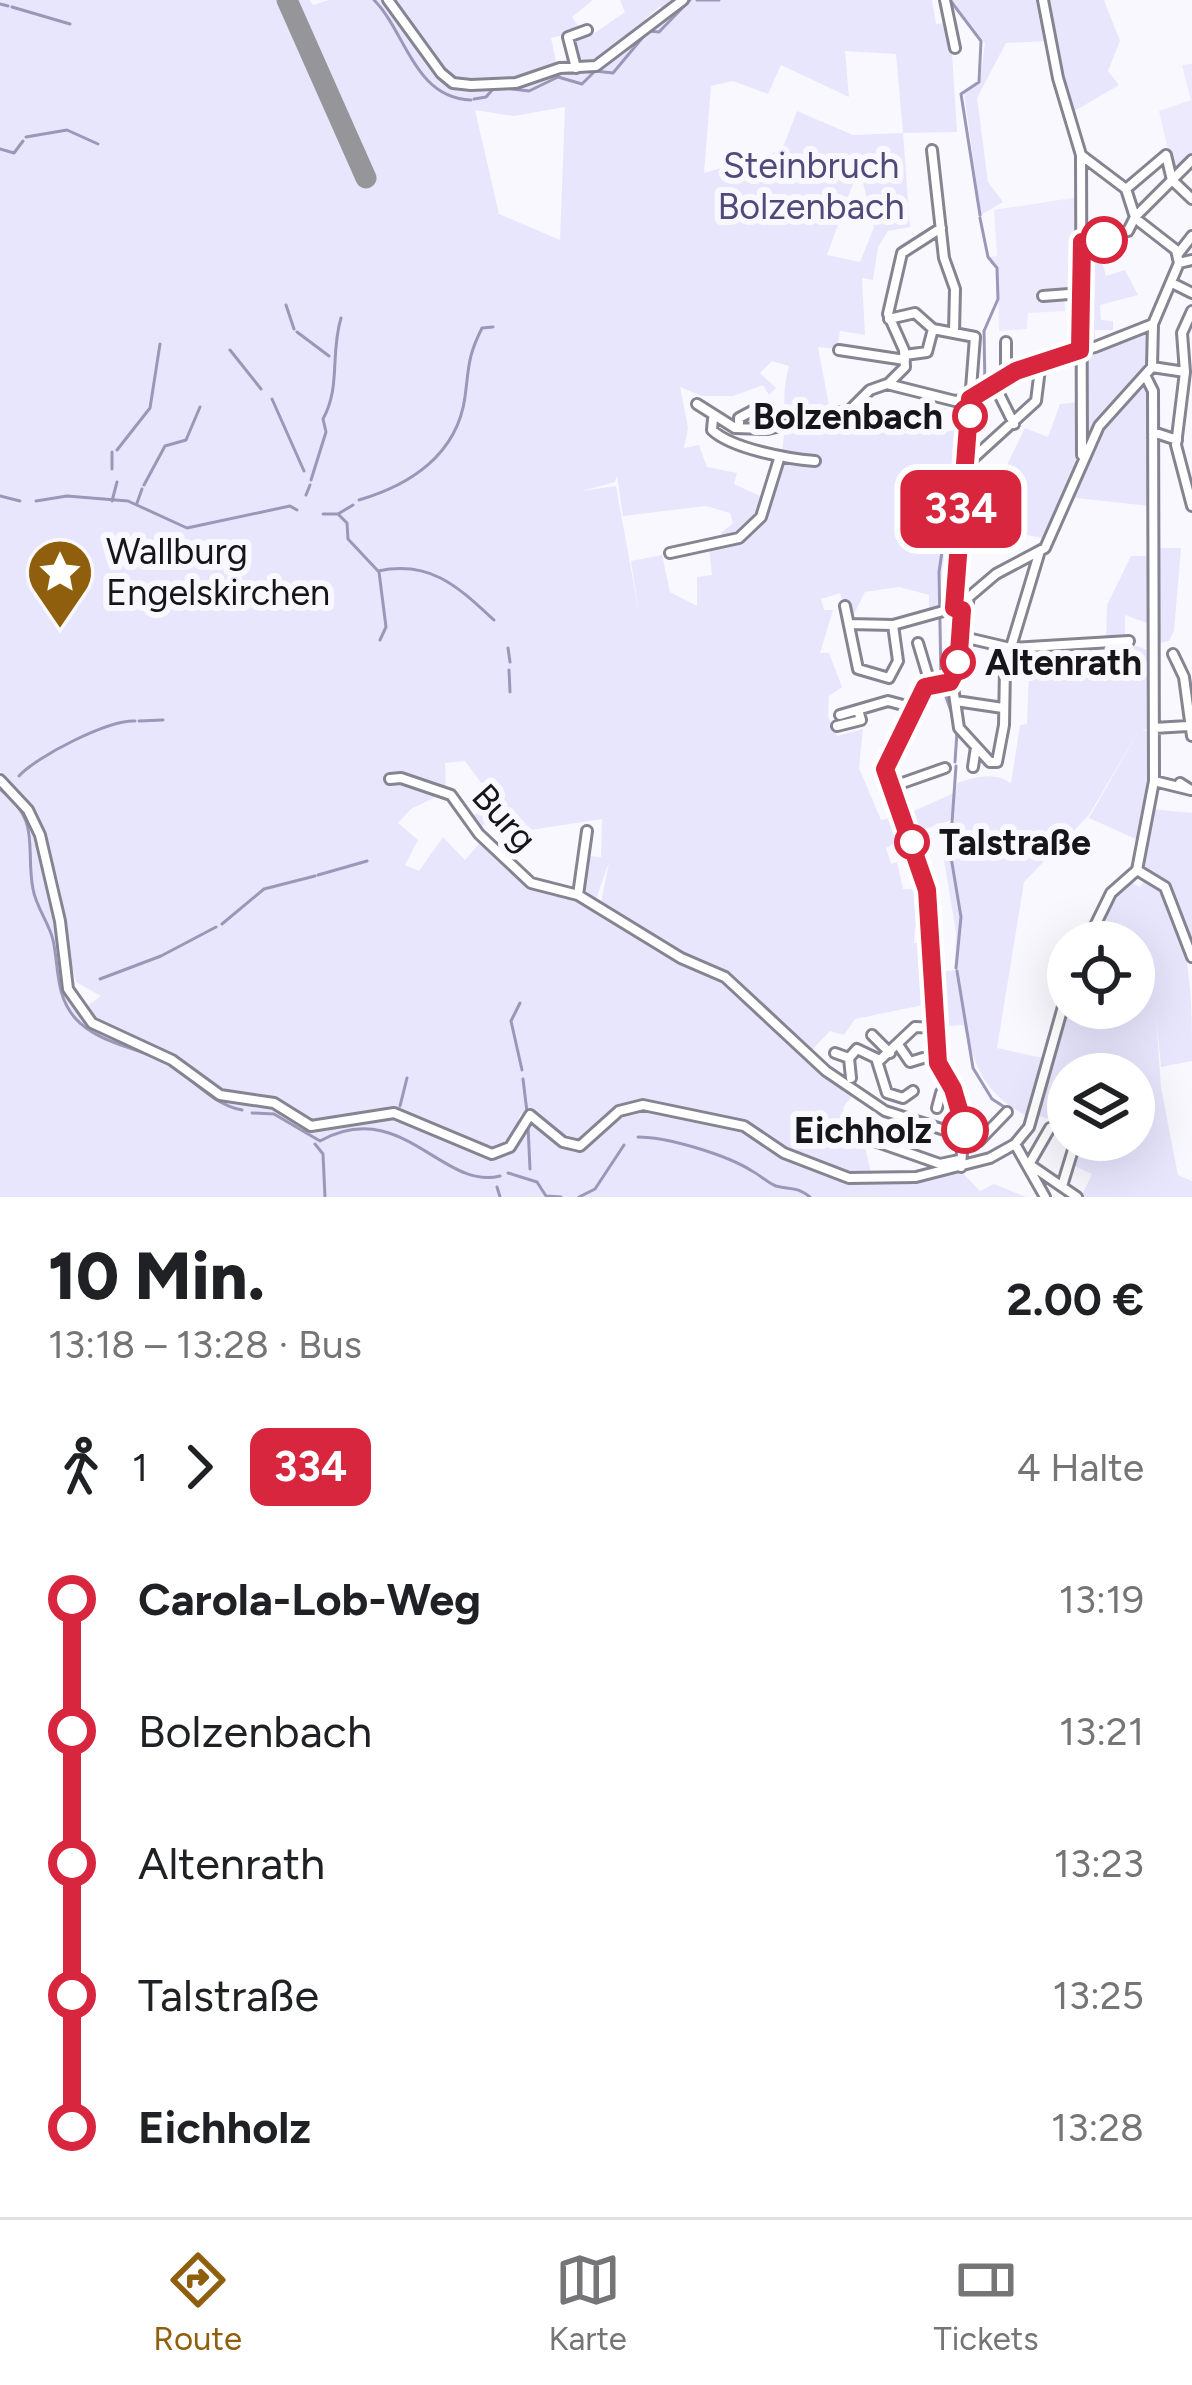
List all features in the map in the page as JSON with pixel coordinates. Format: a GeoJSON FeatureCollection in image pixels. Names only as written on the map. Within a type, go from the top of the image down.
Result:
{"type":"FeatureCollection","features":[{"type":"Feature","properties":{"kind":"street"},"geometry":{"type":"LineString","coordinates":[[388,0],[407,34],[453,83],[516,83],[560,68],[576,69],[606,60],[656,16],[683,0]]}},
{"type":"Feature","properties":{"kind":"street"},"geometry":{"type":"LineString","coordinates":[[656,16],[664,0]]}},
{"type":"Feature","properties":{"kind":"street"},"geometry":{"type":"LineString","coordinates":[[945,0],[955,48]]}},
{"type":"Feature","properties":{"kind":"street"},"geometry":{"type":"LineString","coordinates":[[1042,0],[1081,155],[1082,457]]}},
{"type":"Feature","properties":{"kind":"street"},"geometry":{"type":"LineString","coordinates":[[576,69],[568,38],[587,30]]}},
{"type":"Feature","properties":{"kind":"street"},"geometry":{"type":"LineString","coordinates":[[932,150],[941,228],[955,289],[954,333]]}},
{"type":"Feature","properties":{"kind":"street"},"geometry":{"type":"LineString","coordinates":[[1081,155],[1126,188],[1138,220],[1186,251],[1153,324],[1148,371],[1153,391],[1154,781],[1139,871],[1111,893],[1098,921]]}},
{"type":"Feature","properties":{"kind":"street"},"geometry":{"type":"LineString","coordinates":[[1126,188],[1166,155],[1172,180],[1192,199]]}},
{"type":"Feature","properties":{"kind":"street"},"geometry":{"type":"LineString","coordinates":[[1082,242],[1119,237],[1191,162]]}},
{"type":"Feature","properties":{"kind":"street"},"geometry":{"type":"LineString","coordinates":[[905,358],[889,319],[902,253],[941,228]]}},
{"type":"Feature","properties":{"kind":"street"},"geometry":{"type":"LineString","coordinates":[[1171,283],[1192,292]]}},
{"type":"Feature","properties":{"kind":"street"},"geometry":{"type":"LineString","coordinates":[[1043,296],[1082,293]]}},
{"type":"Feature","properties":{"kind":"street"},"geometry":{"type":"LineString","coordinates":[[1192,312],[1181,333],[1185,372],[1177,440],[1192,506]]}},
{"type":"Feature","properties":{"kind":"street"},"geometry":{"type":"LineString","coordinates":[[889,319],[913,313],[933,329],[975,337],[959,636],[952,680],[959,728],[995,763],[1010,647],[1039,554],[1082,457],[1105,418],[1148,371],[1185,372]]}},
{"type":"Feature","properties":{"kind":"street"},"geometry":{"type":"LineString","coordinates":[[698,404],[713,418],[739,428],[774,428],[839,415],[856,407],[870,390],[887,384],[955,401],[970,399],[1042,360],[1153,324]]}},
{"type":"Feature","properties":{"kind":"street"},"geometry":{"type":"LineString","coordinates":[[839,350],[905,358],[927,352],[933,329]]}},
{"type":"Feature","properties":{"kind":"street"},"geometry":{"type":"LineString","coordinates":[[1006,342],[1006,376]]}},
{"type":"Feature","properties":{"kind":"street"},"geometry":{"type":"LineString","coordinates":[[887,384],[905,358]]}},
{"type":"Feature","properties":{"kind":"street"},"geometry":{"type":"LineString","coordinates":[[966,466],[1036,401],[1042,360]]}},
{"type":"Feature","properties":{"kind":"street"},"geometry":{"type":"LineString","coordinates":[[995,386],[1014,424]]}},
{"type":"Feature","properties":{"kind":"street"},"geometry":{"type":"LineString","coordinates":[[739,428],[739,418],[754,410]]}},
{"type":"Feature","properties":{"kind":"street"},"geometry":{"type":"LineString","coordinates":[[713,418],[720,437],[779,459],[815,460]]}},
{"type":"Feature","properties":{"kind":"street"},"geometry":{"type":"LineString","coordinates":[[1153,433],[1177,440]]}},
{"type":"Feature","properties":{"kind":"street"},"geometry":{"type":"LineString","coordinates":[[670,553],[739,538],[761,517],[779,459]]}},
{"type":"Feature","properties":{"kind":"street"},"geometry":{"type":"LineString","coordinates":[[849,624],[893,625],[958,609],[982,583],[1039,554]]}},
{"type":"Feature","properties":{"kind":"street"},"geometry":{"type":"LineString","coordinates":[[845,606],[858,669],[889,678],[898,661],[893,625]]}},
{"type":"Feature","properties":{"kind":"street"},"geometry":{"type":"LineString","coordinates":[[959,636],[1010,647],[1130,641]]}},
{"type":"Feature","properties":{"kind":"street"},"geometry":{"type":"LineString","coordinates":[[918,643],[929,683],[886,764],[927,890],[939,1070],[953,1089],[964,1136],[960,1164]]}},
{"type":"Feature","properties":{"kind":"street"},"geometry":{"type":"LineString","coordinates":[[1154,728],[1190,731],[1184,677],[1172,659]]}},
{"type":"Feature","properties":{"kind":"street"},"geometry":{"type":"LineString","coordinates":[[929,683],[952,680]]}},
{"type":"Feature","properties":{"kind":"street"},"geometry":{"type":"LineString","coordinates":[[838,720],[888,701],[918,709]]}},
{"type":"Feature","properties":{"kind":"street"},"geometry":{"type":"LineString","coordinates":[[956,701],[1004,708]]}},
{"type":"Feature","properties":{"kind":"street"},"geometry":{"type":"LineString","coordinates":[[973,767],[976,747]]}},
{"type":"Feature","properties":{"kind":"street"},"geometry":{"type":"LineString","coordinates":[[891,787],[945,768]]}},
{"type":"Feature","properties":{"kind":"street","name":"Burg"},"geometry":{"type":"LineString","coordinates":[[391,779],[446,792],[523,878],[578,895],[681,958],[724,976],[826,1071],[885,1111],[964,1136]]}},
{"type":"Feature","properties":{"kind":"street"},"geometry":{"type":"LineString","coordinates":[[0,780],[22,802],[40,835],[61,920],[65,980],[77,1009],[101,1030],[166,1057],[220,1094],[274,1103],[316,1126],[398,1113],[488,1154],[510,1147],[530,1115],[563,1142],[580,1145],[619,1112],[643,1105],[744,1126],[784,1153],[849,1178],[904,1179],[947,1171],[1015,1144],[1032,1120],[1057,1029]]}},
{"type":"Feature","properties":{"kind":"street"},"geometry":{"type":"LineString","coordinates":[[1154,781],[1180,783]]}},
{"type":"Feature","properties":{"kind":"street","name":"Burg"},"geometry":{"type":"LineString","coordinates":[[578,895],[587,831]]}},
{"type":"Feature","properties":{"kind":"street"},"geometry":{"type":"LineString","coordinates":[[1139,871],[1159,880],[1192,957]]}},
{"type":"Feature","properties":{"kind":"street"},"geometry":{"type":"LineString","coordinates":[[878,1060],[915,1027],[936,1028]]}},
{"type":"Feature","properties":{"kind":"street"},"geometry":{"type":"LineString","coordinates":[[872,1035],[910,1062],[923,1058]]}},
{"type":"Feature","properties":{"kind":"street"},"geometry":{"type":"LineString","coordinates":[[851,1078],[849,1058],[856,1049],[878,1060],[887,1094],[903,1098],[913,1091]]}},
{"type":"Feature","properties":{"kind":"street"},"geometry":{"type":"LineString","coordinates":[[835,1053],[849,1058]]}},
{"type":"Feature","properties":{"kind":"street"},"geometry":{"type":"LineString","coordinates":[[937,1108],[941,1093],[953,1089]]}},
{"type":"Feature","properties":{"kind":"street"},"geometry":{"type":"LineString","coordinates":[[964,1136],[982,1141],[1007,1112]]}},
{"type":"Feature","properties":{"kind":"street"},"geometry":{"type":"LineString","coordinates":[[1028,1161],[1047,1132]]}},
{"type":"Feature","properties":{"kind":"street"},"geometry":{"type":"LineString","coordinates":[[860,1136],[940,1164],[960,1164]]}},
{"type":"Feature","properties":{"kind":"street"},"geometry":{"type":"LineString","coordinates":[[1015,1144],[1045,1197]]}},
{"type":"Feature","properties":{"kind":"street"},"geometry":{"type":"LineString","coordinates":[[1028,1161],[1077,1197]]}},
{"type":"Feature","properties":{"kind":"street"},"geometry":{"type":"LineString","coordinates":[[1062,1186],[1070,1161]]}},
{"type":"Feature","properties":{"kind":"shaded area"},"geometry":{"type":"Polygon","coordinates":[[[1192,64],[1192,156],[1174,177],[1159,111],[1191,100],[1182,65],[1192,64]]]}},
{"type":"Feature","properties":{"kind":"shaded area"},"geometry":{"type":"Polygon","coordinates":[[[1079,197],[1081,291],[1064,293],[1065,311],[1028,313],[1027,329],[999,331],[998,268],[989,257],[997,256],[994,210],[1079,197]]]}},
{"type":"Feature","properties":{"kind":"green space","name":"Steinbruch Bolzenbach"},"geometry":{"type":"Polygon","coordinates":[[[0,0],[310,0],[313,5],[329,0],[593,0],[572,17],[581,31],[551,38],[556,62],[572,58],[574,66],[561,65],[527,81],[604,63],[685,0],[932,0],[936,24],[950,23],[957,132],[903,133],[910,227],[888,231],[878,247],[873,280],[862,278],[865,335],[840,331],[837,349],[818,347],[831,416],[861,399],[915,425],[927,425],[932,406],[946,408],[940,433],[967,428],[956,443],[938,611],[929,612],[929,595],[899,587],[865,592],[850,622],[840,593],[821,599],[824,610],[833,610],[820,653],[829,653],[842,687],[829,696],[828,717],[837,736],[863,729],[859,768],[881,820],[900,816],[908,835],[886,848],[891,864],[897,862],[903,889],[925,890],[928,925],[915,928],[914,943],[928,943],[933,1003],[855,1019],[844,1035],[830,1031],[808,1054],[796,1045],[855,1093],[844,1106],[842,1123],[866,1151],[872,1178],[837,1173],[786,1151],[754,1127],[630,1103],[579,1142],[565,1140],[528,1109],[520,1115],[511,1141],[500,1150],[480,1150],[389,1109],[314,1123],[274,1100],[222,1092],[167,1054],[93,1022],[75,998],[68,977],[86,1007],[101,996],[76,982],[73,969],[66,966],[65,915],[52,861],[31,811],[0,771],[0,0]],[[845,51],[849,97],[781,65],[768,94],[733,81],[711,86],[704,173],[782,150],[797,111],[853,135],[903,133],[896,54],[845,51]],[[565,107],[514,116],[475,110],[499,214],[560,240],[565,107]],[[859,167],[827,255],[860,262],[874,227],[859,167]],[[772,361],[760,373],[776,388],[769,395],[763,385],[733,396],[702,396],[680,387],[688,428],[684,448],[699,445],[707,467],[737,473],[734,484],[769,500],[786,459],[781,457],[789,366],[772,361]],[[617,476],[615,482],[582,491],[616,486],[639,613],[631,561],[662,555],[670,592],[697,606],[697,577],[712,575],[709,547],[729,543],[721,540],[721,533],[733,523],[730,513],[706,506],[623,516],[617,476]],[[465,761],[445,763],[446,792],[411,809],[398,823],[418,840],[405,865],[419,871],[443,837],[465,860],[483,839],[530,883],[577,897],[674,954],[600,908],[609,862],[595,902],[580,896],[588,856],[601,857],[602,819],[505,834],[493,819],[477,828],[472,816],[496,803],[465,761]]]}},
{"type":"Feature","properties":{"kind":"green space"},"geometry":{"type":"Polygon","coordinates":[[[620,0],[681,0],[661,13],[660,6],[595,64],[577,68],[569,38],[593,34],[625,12],[620,0]]]}},
{"type":"Feature","properties":{"kind":"green space"},"geometry":{"type":"Polygon","coordinates":[[[952,0],[1042,0],[1050,41],[1006,43],[977,98],[988,182],[1003,202],[981,215],[964,93],[980,83],[985,43],[952,0]]]}},
{"type":"Feature","properties":{"kind":"green space"},"geometry":{"type":"Polygon","coordinates":[[[1044,0],[1104,0],[1120,41],[1108,71],[1119,85],[1071,113],[1044,0]]]}},
{"type":"Feature","properties":{"kind":"green space"},"geometry":{"type":"Polygon","coordinates":[[[1097,244],[1106,276],[1125,270],[1138,295],[1100,305],[1101,320],[1113,321],[1113,330],[1095,330],[1095,345],[1085,348],[1085,246],[1097,244]]]}},
{"type":"Feature","properties":{"kind":"green space"},"geometry":{"type":"Polygon","coordinates":[[[1147,329],[1150,367],[1085,450],[1082,353],[1147,329]]]}},
{"type":"Feature","properties":{"kind":"green space"},"geometry":{"type":"Polygon","coordinates":[[[1143,381],[1150,386],[1150,506],[1067,497],[1107,419],[1143,381]]]}},
{"type":"Feature","properties":{"kind":"green space"},"geometry":{"type":"Polygon","coordinates":[[[1079,402],[1081,456],[1048,539],[994,529],[995,514],[985,513],[992,472],[1006,467],[1025,428],[1048,437],[1060,404],[1079,402]]]}},
{"type":"Feature","properties":{"kind":"green space"},"geometry":{"type":"Polygon","coordinates":[[[1154,548],[1181,548],[1174,631],[1169,641],[1155,644],[1154,548]]]}},
{"type":"Feature","properties":{"kind":"green space"},"geometry":{"type":"Polygon","coordinates":[[[1131,556],[1150,556],[1149,624],[1125,615],[1125,642],[1150,651],[1151,723],[1150,729],[1141,730],[1151,731],[1151,780],[1140,841],[1089,818],[1139,730],[1089,815],[1024,882],[997,1048],[1043,1058],[1051,1029],[1056,1029],[1031,1118],[1003,1101],[985,1081],[963,1025],[936,1027],[932,973],[955,970],[956,932],[943,854],[951,851],[954,819],[910,834],[903,816],[956,792],[957,783],[992,776],[1011,783],[1020,725],[1027,724],[1029,672],[1052,678],[1114,676],[1113,646],[1106,646],[1107,605],[1131,556]]]}},
{"type":"Feature","properties":{"kind":"green space"},"geometry":{"type":"Polygon","coordinates":[[[0,783],[34,826],[57,913],[65,989],[82,1018],[170,1062],[224,1099],[271,1105],[313,1129],[389,1115],[492,1156],[512,1149],[529,1120],[536,1119],[565,1149],[577,1149],[622,1114],[652,1109],[752,1132],[847,1180],[896,1182],[959,1169],[980,1191],[994,1184],[1026,1197],[0,1197],[0,783]]]}},
{"type":"Feature","properties":{"kind":"green space"},"geometry":{"type":"Polygon","coordinates":[[[1151,809],[1192,813],[1192,953],[1167,886],[1142,866],[1151,809]]]}},
{"type":"Feature","properties":{"kind":"green space"},"geometry":{"type":"Polygon","coordinates":[[[1145,880],[1158,881],[1178,924],[1188,968],[1192,1061],[1161,1067],[1156,1013],[1161,1088],[1178,1175],[1192,1181],[1192,1197],[1081,1197],[1092,1174],[1071,1161],[1155,1161],[1155,1053],[1053,1053],[1059,1029],[1155,1029],[1155,921],[1100,921],[1113,895],[1129,881],[1140,887],[1145,880]]]}},
{"type":"Feature","properties":{"kind":"green space"},"geometry":{"type":"Polygon","coordinates":[[[1047,1073],[1047,1118],[1035,1115],[1047,1073]]]}},
{"type":"Feature","properties":{"kind":"waterway"},"geometry":{"type":"LineString","coordinates":[[374,0],[424,76],[436,88],[471,100]]}},
{"type":"Feature","properties":{"kind":"waterway"},"geometry":{"type":"LineString","coordinates":[[474,99],[486,97],[495,87],[529,91],[558,77],[582,84],[595,71],[613,73],[648,31],[659,32],[690,0]]}},
{"type":"Feature","properties":{"kind":"waterway"},"geometry":{"type":"LineString","coordinates":[[697,0],[719,0]]}},
{"type":"Feature","properties":{"kind":"waterway"},"geometry":{"type":"LineString","coordinates":[[950,0],[981,41],[979,82],[961,94],[980,215]]}},
{"type":"Feature","properties":{"kind":"waterway"},"geometry":{"type":"LineString","coordinates":[[0,4],[8,6]]}},
{"type":"Feature","properties":{"kind":"waterway"},"geometry":{"type":"LineString","coordinates":[[12,7],[70,24]]}},
{"type":"Feature","properties":{"kind":"waterway"},"geometry":{"type":"LineString","coordinates":[[26,137],[67,130],[98,144]]}},
{"type":"Feature","properties":{"kind":"waterway"},"geometry":{"type":"LineString","coordinates":[[0,149],[14,153],[23,141]]}},
{"type":"Feature","properties":{"kind":"waterway"},"geometry":{"type":"LineString","coordinates":[[980,218],[988,257],[997,268],[998,299],[984,331],[985,388]]}},
{"type":"Feature","properties":{"kind":"waterway"},"geometry":{"type":"LineString","coordinates":[[286,305],[294,329]]}},
{"type":"Feature","properties":{"kind":"waterway"},"geometry":{"type":"LineString","coordinates":[[311,480],[326,432],[323,419],[332,394],[341,318]]}},
{"type":"Feature","properties":{"kind":"waterway"},"geometry":{"type":"LineString","coordinates":[[359,500],[413,476],[441,451],[460,417],[477,338],[482,328],[493,327]]}},
{"type":"Feature","properties":{"kind":"waterway"},"geometry":{"type":"LineString","coordinates":[[297,332],[329,356]]}},
{"type":"Feature","properties":{"kind":"waterway"},"geometry":{"type":"LineString","coordinates":[[117,450],[150,408],[160,344]]}},
{"type":"Feature","properties":{"kind":"waterway"},"geometry":{"type":"LineString","coordinates":[[230,350],[261,389]]}},
{"type":"Feature","properties":{"kind":"waterway"},"geometry":{"type":"LineString","coordinates":[[972,420],[986,396]]}},
{"type":"Feature","properties":{"kind":"waterway"},"geometry":{"type":"LineString","coordinates":[[272,399],[304,471]]}},
{"type":"Feature","properties":{"kind":"waterway"},"geometry":{"type":"LineString","coordinates":[[144,485],[165,446],[186,440],[200,407]]}},
{"type":"Feature","properties":{"kind":"waterway"},"geometry":{"type":"LineString","coordinates":[[951,483],[956,442],[966,428]]}},
{"type":"Feature","properties":{"kind":"waterway"},"geometry":{"type":"LineString","coordinates":[[112,452],[112,469]]}},
{"type":"Feature","properties":{"kind":"waterway"},"geometry":{"type":"LineString","coordinates":[[112,501],[117,482]]}},
{"type":"Feature","properties":{"kind":"waterway"},"geometry":{"type":"LineString","coordinates":[[306,495],[310,485]]}},
{"type":"Feature","properties":{"kind":"waterway"},"geometry":{"type":"LineString","coordinates":[[944,535],[950,487]]}},
{"type":"Feature","properties":{"kind":"waterway"},"geometry":{"type":"LineString","coordinates":[[137,503],[142,489]]}},
{"type":"Feature","properties":{"kind":"waterway"},"geometry":{"type":"LineString","coordinates":[[0,496],[20,501]]}},
{"type":"Feature","properties":{"kind":"waterway"},"geometry":{"type":"LineString","coordinates":[[36,501],[67,496],[128,501],[187,528],[290,506],[297,510]]}},
{"type":"Feature","properties":{"kind":"waterway"},"geometry":{"type":"LineString","coordinates":[[323,514],[338,514],[353,505]]}},
{"type":"Feature","properties":{"kind":"waterway"},"geometry":{"type":"LineString","coordinates":[[338,514],[347,523],[348,539],[378,571],[429,573],[455,587],[494,620]]}},
{"type":"Feature","properties":{"kind":"waterway"},"geometry":{"type":"LineString","coordinates":[[941,678],[939,572],[944,538]]}},
{"type":"Feature","properties":{"kind":"waterway"},"geometry":{"type":"LineString","coordinates":[[379,572],[386,627],[380,640]]}},
{"type":"Feature","properties":{"kind":"waterway"},"geometry":{"type":"LineString","coordinates":[[508,648],[510,662]]}},
{"type":"Feature","properties":{"kind":"waterway"},"geometry":{"type":"LineString","coordinates":[[509,670],[510,692]]}},
{"type":"Feature","properties":{"kind":"waterway"},"geometry":{"type":"LineString","coordinates":[[942,686],[955,722]]}},
{"type":"Feature","properties":{"kind":"waterway"},"geometry":{"type":"LineString","coordinates":[[139,721],[163,720]]}},
{"type":"Feature","properties":{"kind":"waterway"},"geometry":{"type":"LineString","coordinates":[[19,776],[73,741],[107,726],[135,721]]}},
{"type":"Feature","properties":{"kind":"waterway"},"geometry":{"type":"LineString","coordinates":[[955,762],[957,732]]}},
{"type":"Feature","properties":{"kind":"waterway"},"geometry":{"type":"LineString","coordinates":[[956,766],[950,851],[961,917],[956,968]]}},
{"type":"Feature","properties":{"kind":"waterway"},"geometry":{"type":"LineString","coordinates":[[0,789],[27,824],[35,896],[53,940],[64,1000],[75,1018],[105,1039],[165,1062],[220,1102],[242,1110]]}},
{"type":"Feature","properties":{"kind":"waterway"},"geometry":{"type":"LineString","coordinates":[[318,875],[367,861]]}},
{"type":"Feature","properties":{"kind":"waterway"},"geometry":{"type":"LineString","coordinates":[[222,924],[264,889],[315,876]]}},
{"type":"Feature","properties":{"kind":"waterway"},"geometry":{"type":"LineString","coordinates":[[100,979],[161,956],[216,927]]}},
{"type":"Feature","properties":{"kind":"waterway"},"geometry":{"type":"LineString","coordinates":[[957,971],[973,1068],[992,1099],[1006,1108]]}},
{"type":"Feature","properties":{"kind":"waterway"},"geometry":{"type":"LineString","coordinates":[[520,1003],[511,1021],[522,1070]]}},
{"type":"Feature","properties":{"kind":"waterway"},"geometry":{"type":"LineString","coordinates":[[400,1106],[407,1078]]}},
{"type":"Feature","properties":{"kind":"waterway"},"geometry":{"type":"LineString","coordinates":[[523,1079],[527,1112]]}},
{"type":"Feature","properties":{"kind":"waterway"},"geometry":{"type":"LineString","coordinates":[[252,1113],[274,1114],[320,1141],[349,1130],[398,1136],[459,1171],[500,1176]]}},
{"type":"Feature","properties":{"kind":"waterway"},"geometry":{"type":"LineString","coordinates":[[528,1126],[530,1169]]}},
{"type":"Feature","properties":{"kind":"waterway"},"geometry":{"type":"LineString","coordinates":[[638,1137],[713,1153],[773,1185],[810,1197]]}},
{"type":"Feature","properties":{"kind":"waterway"},"geometry":{"type":"LineString","coordinates":[[315,1144],[323,1154],[325,1197]]}},
{"type":"Feature","properties":{"kind":"waterway"},"geometry":{"type":"LineString","coordinates":[[579,1197],[595,1189],[624,1145]]}},
{"type":"Feature","properties":{"kind":"waterway"},"geometry":{"type":"LineString","coordinates":[[508,1173],[537,1182],[546,1196],[561,1197]]}},
{"type":"Feature","properties":{"kind":"waterway"},"geometry":{"type":"LineString","coordinates":[[497,1187],[500,1197]]}},
{"type":"Feature","properties":{"kind":"runway"},"geometry":{"type":"LineString","coordinates":[[287,0],[366,178]]}},
{"type":"Feature","properties":{"kind":"bus line","name":"334"},"geometry":{"type":"LineString","coordinates":[[965,1130],[953,1089],[939,1070],[927,890],[885,769],[925,687],[950,682],[958,667],[962,610],[954,608],[970,399],[1016,371],[1080,350],[1082,242],[1104,240]]}},
{"type":"Feature","properties":{"kind":"place","name":"Bolzenbach"},"geometry":{"type":"Point","coordinates":[970,416]}},
{"type":"Feature","properties":{"kind":"place","name":"Wallburg Engelskirchen"},"geometry":{"type":"Point","coordinates":[60,631]}},
{"type":"Feature","properties":{"kind":"place","name":"Altenrath"},"geometry":{"type":"Point","coordinates":[958,662]}},
{"type":"Feature","properties":{"kind":"place","name":"Talstraße"},"geometry":{"type":"Point","coordinates":[912,842]}},
{"type":"Feature","properties":{"kind":"place","name":"Eichholz"},"geometry":{"type":"Point","coordinates":[965,1130]}}]}
